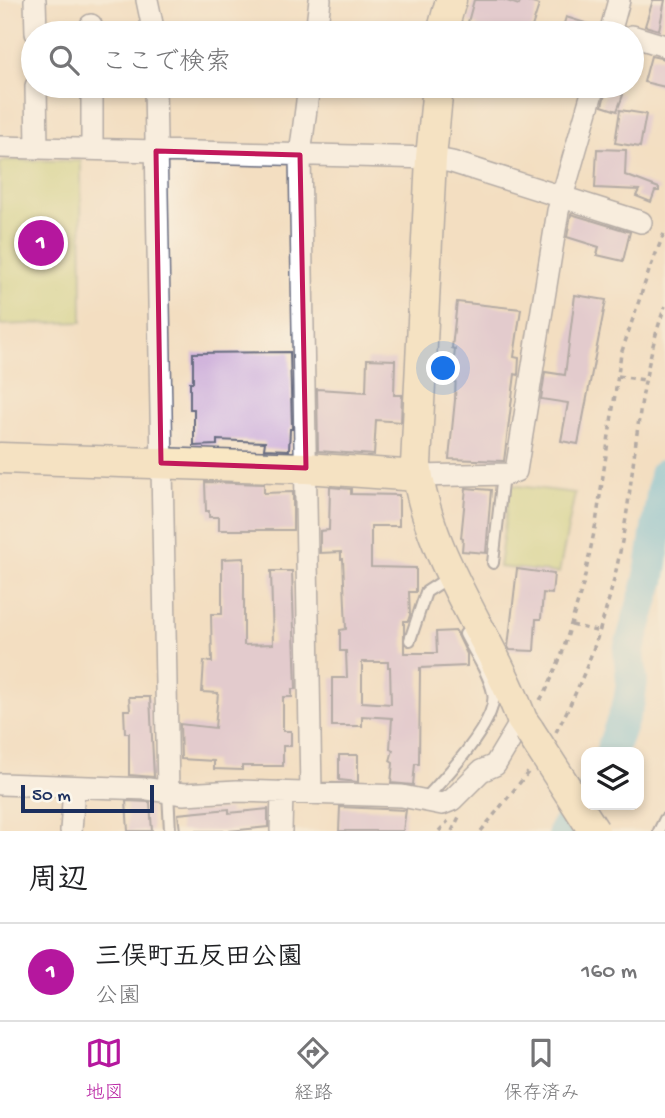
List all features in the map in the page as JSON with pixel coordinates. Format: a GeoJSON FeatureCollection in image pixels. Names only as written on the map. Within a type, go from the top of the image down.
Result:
{"type":"FeatureCollection","features":[{"type":"Feature","properties":{"kind":"street"},"geometry":{"type":"LineString","coordinates":[[35,0],[36,21]]}},
{"type":"Feature","properties":{"kind":"street"},"geometry":{"type":"LineString","coordinates":[[147,0],[151,21]]}},
{"type":"Feature","properties":{"kind":"street"},"geometry":{"type":"LineString","coordinates":[[317,21],[320,0]]}},
{"type":"Feature","properties":{"kind":"street"},"geometry":{"type":"LineString","coordinates":[[445,21],[451,0]]}},
{"type":"Feature","properties":{"kind":"street"},"geometry":{"type":"LineString","coordinates":[[616,21],[619,0]]}},
{"type":"Feature","properties":{"kind":"street"},"geometry":{"type":"LineString","coordinates":[[644,40],[665,46]]}},
{"type":"Feature","properties":{"kind":"street"},"geometry":{"type":"LineString","coordinates":[[36,98],[37,148]]}},
{"type":"Feature","properties":{"kind":"street"},"geometry":{"type":"LineString","coordinates":[[92,98],[92,149]]}},
{"type":"Feature","properties":{"kind":"street"},"geometry":{"type":"LineString","coordinates":[[155,98],[168,792]]}},
{"type":"Feature","properties":{"kind":"street"},"geometry":{"type":"LineString","coordinates":[[307,98],[300,155],[311,792]]}},
{"type":"Feature","properties":{"kind":"street"},"geometry":{"type":"LineString","coordinates":[[437,98],[415,449],[420,497],[435,564],[535,723],[594,831]]}},
{"type":"Feature","properties":{"kind":"street"},"geometry":{"type":"LineString","coordinates":[[0,458],[306,468],[417,476],[513,474],[518,466],[561,197],[590,98]]}},
{"type":"Feature","properties":{"kind":"street"},"geometry":{"type":"LineString","coordinates":[[0,146],[432,158],[641,222]]}},
{"type":"Feature","properties":{"kind":"street"},"geometry":{"type":"LineString","coordinates":[[0,784],[148,789],[184,794],[237,791],[311,792],[402,796],[433,804],[447,803],[481,771],[495,765],[535,723]]}},
{"type":"Feature","properties":{"kind":"street"},"geometry":{"type":"LineString","coordinates":[[71,831],[74,787]]}},
{"type":"Feature","properties":{"kind":"street"},"geometry":{"type":"LineString","coordinates":[[281,831],[282,792]]}},
{"type":"Feature","properties":{"kind":"lane"},"geometry":{"type":"LineString","coordinates":[[493,563],[503,474]]}},
{"type":"Feature","properties":{"kind":"lane"},"geometry":{"type":"LineString","coordinates":[[435,564],[446,594]]}},
{"type":"Feature","properties":{"kind":"lane"},"geometry":{"type":"LineString","coordinates":[[410,640],[435,564]]}},
{"type":"Feature","properties":{"kind":"lane"},"geometry":{"type":"LineString","coordinates":[[423,801],[464,754],[485,723],[494,702],[492,689],[463,629]]}},
{"type":"Feature","properties":{"kind":"lane"},"geometry":{"type":"LineString","coordinates":[[168,792],[170,831]]}},
{"type":"Feature","properties":{"kind":"lane"},"geometry":{"type":"LineString","coordinates":[[659,831],[665,819]]}},
{"type":"Feature","properties":{"kind":"path"},"geometry":{"type":"LineString","coordinates":[[535,723],[572,625],[591,555],[621,354],[665,231]]}},
{"type":"Feature","properties":{"kind":"path"},"geometry":{"type":"LineString","coordinates":[[535,723],[580,684],[592,658],[621,544],[644,380],[665,306]]}},
{"type":"Feature","properties":{"kind":"path"},"geometry":{"type":"LineString","coordinates":[[618,376],[644,380]]}},
{"type":"Feature","properties":{"kind":"path"},"geometry":{"type":"LineString","coordinates":[[572,625],[600,632]]}},
{"type":"Feature","properties":{"kind":"path"},"geometry":{"type":"LineString","coordinates":[[481,831],[531,769]]}},
{"type":"Feature","properties":{"kind":"highlighted area"},"geometry":{"type":"Polygon","coordinates":[[[156,151],[300,155],[306,468],[161,463],[156,151]]]}},
{"type":"Feature","properties":{"kind":"green space"},"geometry":{"type":"Polygon","coordinates":[[[5,160],[81,161],[82,322],[0,325],[0,164],[5,160]]]}},
{"type":"Feature","properties":{"kind":"green space"},"geometry":{"type":"Polygon","coordinates":[[[510,485],[575,493],[559,573],[499,567],[510,485]]]}},
{"type":"Feature","properties":{"kind":"building"},"geometry":{"type":"Polygon","coordinates":[[[474,0],[504,0],[519,5],[523,0],[539,5],[534,21],[468,21],[474,0]]]}},
{"type":"Feature","properties":{"kind":"building"},"geometry":{"type":"Polygon","coordinates":[[[653,0],[665,0],[659,30],[645,26],[653,0]]]}},
{"type":"Feature","properties":{"kind":"building"},"geometry":{"type":"Polygon","coordinates":[[[651,56],[665,59],[665,87],[644,82],[651,56]]]}},
{"type":"Feature","properties":{"kind":"building"},"geometry":{"type":"Polygon","coordinates":[[[604,98],[622,98],[617,111],[602,106],[604,98]]]}},
{"type":"Feature","properties":{"kind":"building"},"geometry":{"type":"Polygon","coordinates":[[[620,110],[646,114],[640,147],[615,143],[620,110]]]}},
{"type":"Feature","properties":{"kind":"building"},"geometry":{"type":"Polygon","coordinates":[[[597,149],[626,150],[625,175],[659,188],[651,202],[636,196],[639,190],[595,188],[597,149]]]}},
{"type":"Feature","properties":{"kind":"building"},"geometry":{"type":"Polygon","coordinates":[[[571,214],[630,232],[623,261],[597,255],[599,247],[567,237],[571,214]]]}},
{"type":"Feature","properties":{"kind":"building"},"geometry":{"type":"Polygon","coordinates":[[[575,295],[606,300],[578,444],[561,441],[568,403],[541,399],[545,372],[565,375],[575,295]]]}},
{"type":"Feature","properties":{"kind":"building"},"geometry":{"type":"Polygon","coordinates":[[[457,302],[521,309],[514,357],[519,358],[518,375],[515,374],[504,461],[449,459],[455,400],[455,349],[452,348],[457,302]]]}},
{"type":"Feature","properties":{"kind":"building"},"geometry":{"type":"Polygon","coordinates":[[[290,352],[292,429],[289,450],[264,449],[265,442],[217,440],[217,445],[194,446],[194,409],[190,409],[193,353],[290,352]]]}},
{"type":"Feature","properties":{"kind":"building"},"geometry":{"type":"Polygon","coordinates":[[[367,359],[395,360],[394,395],[402,395],[401,422],[376,420],[374,455],[318,451],[317,389],[366,392],[367,359]]]}},
{"type":"Feature","properties":{"kind":"building"},"geometry":{"type":"Polygon","coordinates":[[[205,482],[264,484],[264,493],[293,492],[293,530],[219,530],[219,517],[209,517],[209,511],[206,511],[205,482]]]}},
{"type":"Feature","properties":{"kind":"building"},"geometry":{"type":"Polygon","coordinates":[[[330,487],[351,489],[351,494],[399,495],[399,526],[371,526],[371,567],[416,568],[416,592],[409,592],[410,615],[408,621],[404,621],[404,653],[437,653],[436,632],[456,631],[467,654],[467,666],[420,668],[419,764],[415,764],[413,785],[391,783],[392,718],[362,716],[362,726],[332,726],[332,678],[347,678],[346,651],[340,651],[340,630],[346,629],[343,559],[341,552],[320,553],[320,531],[329,530],[330,487]],[[362,662],[362,702],[391,704],[388,662],[362,662]]]}},
{"type":"Feature","properties":{"kind":"building"},"geometry":{"type":"Polygon","coordinates":[[[466,488],[491,490],[486,553],[462,551],[466,488]]]}},
{"type":"Feature","properties":{"kind":"building"},"geometry":{"type":"Polygon","coordinates":[[[244,558],[244,645],[273,644],[271,571],[292,571],[296,689],[292,689],[292,697],[283,697],[283,731],[291,731],[291,746],[283,746],[283,766],[242,766],[242,770],[214,769],[214,761],[181,759],[180,724],[215,728],[218,693],[202,692],[204,661],[212,662],[211,614],[222,614],[222,559],[244,558]]]}},
{"type":"Feature","properties":{"kind":"building"},"geometry":{"type":"Polygon","coordinates":[[[517,569],[554,574],[552,594],[543,593],[541,619],[536,619],[534,651],[510,650],[508,647],[517,569]]]}},
{"type":"Feature","properties":{"kind":"building"},"geometry":{"type":"Polygon","coordinates":[[[129,697],[150,697],[154,777],[129,775],[129,733],[125,733],[124,710],[130,710],[129,697]]]}},
{"type":"Feature","properties":{"kind":"building"},"geometry":{"type":"Polygon","coordinates":[[[339,755],[358,755],[358,782],[339,780],[339,755]]]}},
{"type":"Feature","properties":{"kind":"building"},"geometry":{"type":"Polygon","coordinates":[[[126,801],[150,802],[152,831],[128,831],[126,801]]]}},
{"type":"Feature","properties":{"kind":"building"},"geometry":{"type":"Polygon","coordinates":[[[340,807],[406,810],[403,831],[339,831],[340,807]]]}},
{"type":"Feature","properties":{"kind":"building"},"geometry":{"type":"Polygon","coordinates":[[[229,809],[229,813],[268,809],[268,827],[229,831],[180,831],[178,814],[229,809]]]}},
{"type":"Feature","properties":{"kind":"waterway"},"geometry":{"type":"LineString","coordinates":[[613,747],[629,702],[632,682],[629,650],[649,581],[665,475]]}},
{"type":"Feature","properties":{"kind":"waterway"},"geometry":{"type":"LineString","coordinates":[[564,831],[581,806]]}},
{"type":"Feature","properties":{"kind":"place","name":"三俣町五反田公園"},"geometry":{"type":"Point","coordinates":[41,243]}}]}
